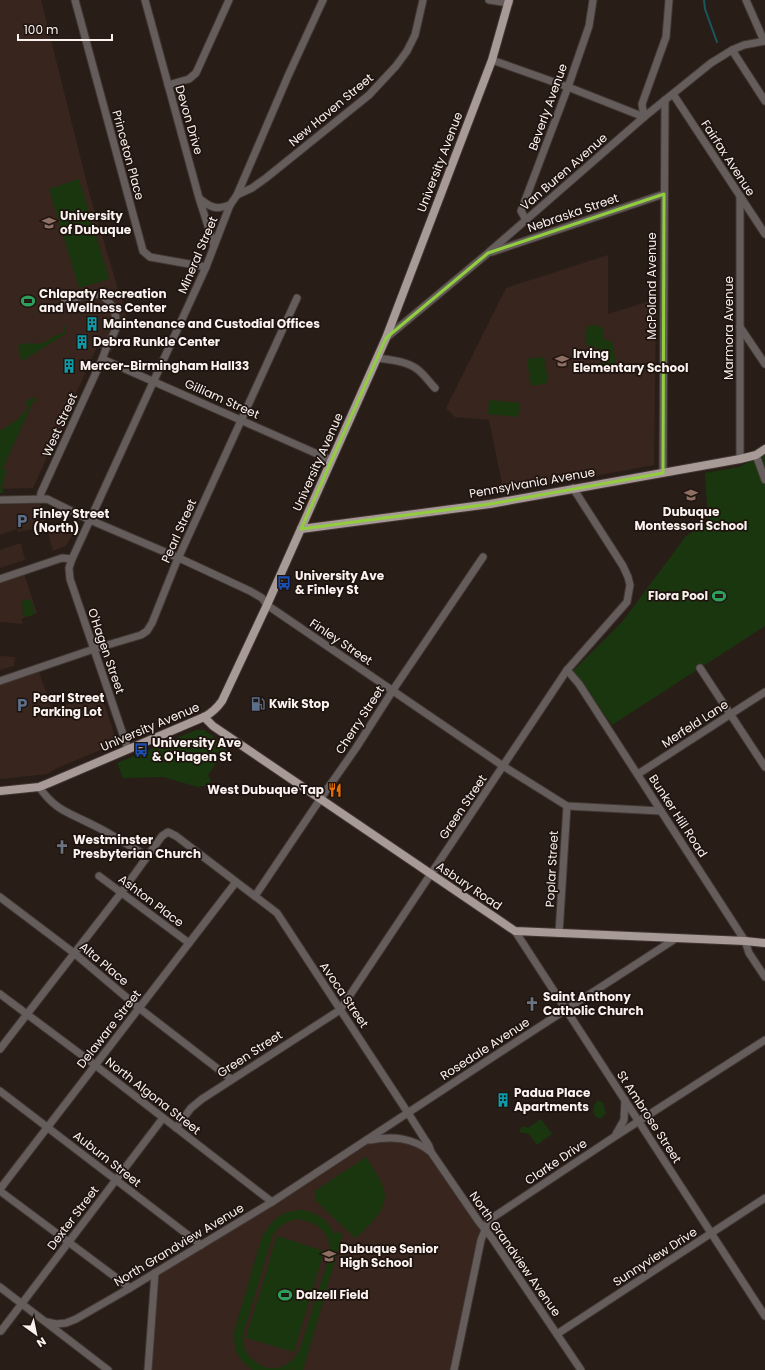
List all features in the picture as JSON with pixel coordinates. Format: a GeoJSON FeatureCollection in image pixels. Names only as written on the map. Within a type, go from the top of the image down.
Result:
{"type":"FeatureCollection","features":[{"type":"Feature","properties":{"kind":"main road","name":"University Avenue"},"geometry":{"type":"LineString","coordinates":[[0,790],[39,786],[204,717],[218,708],[267,605],[386,338],[492,60],[509,2]]}},
{"type":"Feature","properties":{"kind":"main road","name":"Pennsylvania Avenue"},"geometry":{"type":"LineString","coordinates":[[301,529],[490,504],[740,459],[756,455],[765,449]]}},
{"type":"Feature","properties":{"kind":"main road","name":"Asbury Road"},"geometry":{"type":"LineString","coordinates":[[204,717],[212,726],[514,931]]}},
{"type":"Feature","properties":{"kind":"main road"},"geometry":{"type":"LineString","coordinates":[[514,931],[765,943]]}},
{"type":"Feature","properties":{"kind":"street","name":"Princeton Place"},"geometry":{"type":"LineString","coordinates":[[75,0],[143,251],[150,257],[206,267]]}},
{"type":"Feature","properties":{"kind":"street","name":"Devon Drive"},"geometry":{"type":"LineString","coordinates":[[145,0],[199,198],[214,246]]}},
{"type":"Feature","properties":{"kind":"street"},"geometry":{"type":"LineString","coordinates":[[168,86],[189,79],[196,73],[229,0]]}},
{"type":"Feature","properties":{"kind":"street","name":"Mineral Street"},"geometry":{"type":"LineString","coordinates":[[72,559],[206,267],[230,205],[237,195],[288,76],[323,0]]}},
{"type":"Feature","properties":{"kind":"street","name":"New Haven Street"},"geometry":{"type":"LineString","coordinates":[[237,195],[252,188],[266,178],[369,95],[396,66],[407,51],[415,35],[423,0]]}},
{"type":"Feature","properties":{"kind":"street"},"geometry":{"type":"LineString","coordinates":[[489,0],[509,2]]}},
{"type":"Feature","properties":{"kind":"street","name":"Beverly Avenue"},"geometry":{"type":"LineString","coordinates":[[526,220],[521,211],[568,87],[589,26],[593,0]]}},
{"type":"Feature","properties":{"kind":"street"},"geometry":{"type":"LineString","coordinates":[[644,117],[642,104],[666,37],[669,0]]}},
{"type":"Feature","properties":{"kind":"street"},"geometry":{"type":"LineString","coordinates":[[746,0],[764,41]]}},
{"type":"Feature","properties":{"kind":"street","name":"Van Buren Avenue"},"geometry":{"type":"LineString","coordinates":[[386,338],[488,253],[644,117],[710,63],[744,45],[764,41]]}},
{"type":"Feature","properties":{"kind":"street"},"geometry":{"type":"LineString","coordinates":[[732,50],[765,101]]}},
{"type":"Feature","properties":{"kind":"street"},"geometry":{"type":"LineString","coordinates":[[492,60],[568,87],[644,117]]}},
{"type":"Feature","properties":{"kind":"street","name":"Fairfax Avenue"},"geometry":{"type":"LineString","coordinates":[[673,94],[765,234]]}},
{"type":"Feature","properties":{"kind":"street","name":"McPoland Avenue"},"geometry":{"type":"LineString","coordinates":[[663,473],[665,100]]}},
{"type":"Feature","properties":{"kind":"street","name":"Nebraska Street"},"geometry":{"type":"LineString","coordinates":[[488,253],[664,194]]}},
{"type":"Feature","properties":{"kind":"street","name":"Marmora Avenue"},"geometry":{"type":"LineString","coordinates":[[740,196],[740,459]]}},
{"type":"Feature","properties":{"kind":"street"},"geometry":{"type":"LineString","coordinates":[[199,198],[207,205],[216,208],[223,208],[230,205]]}},
{"type":"Feature","properties":{"kind":"street","name":"West Street"},"geometry":{"type":"LineString","coordinates":[[40,499],[41,493],[103,360],[104,354],[116,327],[116,318],[112,305],[106,298],[99,294],[89,294],[65,301]]}},
{"type":"Feature","properties":{"kind":"street","name":"Pearl Street"},"geometry":{"type":"LineString","coordinates":[[0,681],[94,649],[141,635],[147,631],[152,623],[179,558],[297,298]]}},
{"type":"Feature","properties":{"kind":"street"},"geometry":{"type":"LineString","coordinates":[[740,326],[765,364]]}},
{"type":"Feature","properties":{"kind":"street"},"geometry":{"type":"LineString","coordinates":[[377,358],[401,362],[413,366],[418,369],[435,388]]}},
{"type":"Feature","properties":{"kind":"street","name":"Gilliam Street"},"geometry":{"type":"LineString","coordinates":[[103,360],[154,381],[331,460]]}},
{"type":"Feature","properties":{"kind":"street"},"geometry":{"type":"LineString","coordinates":[[756,455],[765,480]]}},
{"type":"Feature","properties":{"kind":"street","name":"Green Street"},"geometry":{"type":"LineString","coordinates":[[176,1128],[191,1108],[202,1099],[340,1010],[567,670],[627,602],[630,585],[623,566],[573,488]]}},
{"type":"Feature","properties":{"kind":"street","name":"Finley Street"},"geometry":{"type":"LineString","coordinates":[[0,500],[46,499],[250,591],[262,598],[267,605],[503,766],[567,806],[662,811]]}},
{"type":"Feature","properties":{"kind":"street","name":"Cherry Street"},"geometry":{"type":"LineString","coordinates":[[255,896],[320,798],[356,748],[483,556]]}},
{"type":"Feature","properties":{"kind":"street"},"geometry":{"type":"LineString","coordinates":[[0,579],[62,558],[72,559]]}},
{"type":"Feature","properties":{"kind":"street","name":"O'Hagen Street"},"geometry":{"type":"LineString","coordinates":[[72,559],[69,568],[70,580],[128,749]]}},
{"type":"Feature","properties":{"kind":"street"},"geometry":{"type":"LineString","coordinates":[[700,668],[765,766]]}},
{"type":"Feature","properties":{"kind":"street","name":"Bunker Hill Road"},"geometry":{"type":"LineString","coordinates":[[567,670],[578,684],[662,811],[745,941],[749,954],[765,977]]}},
{"type":"Feature","properties":{"kind":"street","name":"Merfeld Lane"},"geometry":{"type":"LineString","coordinates":[[638,774],[765,692]]}},
{"type":"Feature","properties":{"kind":"street"},"geometry":{"type":"LineString","coordinates":[[0,1050],[26,1014],[121,893],[147,856],[94,825],[61,810],[48,799],[39,786]]}},
{"type":"Feature","properties":{"kind":"street","name":"Poplar Street"},"geometry":{"type":"LineString","coordinates":[[559,933],[567,806]]}},
{"type":"Feature","properties":{"kind":"street","name":"Avoca Street"},"geometry":{"type":"LineString","coordinates":[[147,856],[162,836],[168,832],[176,836],[277,913],[408,1113]]}},
{"type":"Feature","properties":{"kind":"street","name":"Ashton Place"},"geometry":{"type":"LineString","coordinates":[[99,876],[189,943]]}},
{"type":"Feature","properties":{"kind":"street","name":"Delaware Street"},"geometry":{"type":"LineString","coordinates":[[0,1190],[236,882]]}},
{"type":"Feature","properties":{"kind":"street","name":"Alta Place"},"geometry":{"type":"LineString","coordinates":[[1,900],[74,953],[139,1008],[232,1079]]}},
{"type":"Feature","properties":{"kind":"street","name":"St Ambrose Street"},"geometry":{"type":"LineString","coordinates":[[514,931],[765,1316]]}},
{"type":"Feature","properties":{"kind":"street","name":"Rosedale Avenue"},"geometry":{"type":"LineString","coordinates":[[408,1113],[675,939]]}},
{"type":"Feature","properties":{"kind":"street","name":"North Algona Street"},"geometry":{"type":"LineString","coordinates":[[0,994],[95,1065],[272,1202]]}},
{"type":"Feature","properties":{"kind":"street","name":"Clarke Drive"},"geometry":{"type":"LineString","coordinates":[[454,1370],[480,1240],[489,1220],[611,1138],[765,1040]]}},
{"type":"Feature","properties":{"kind":"street","name":"Auburn Street"},"geometry":{"type":"LineString","coordinates":[[0,1091],[201,1245]]}},
{"type":"Feature","properties":{"kind":"street"},"geometry":{"type":"LineString","coordinates":[[611,1138],[618,1131],[624,1120],[625,1100]]}},
{"type":"Feature","properties":{"kind":"street","name":"North Grandview Avenue"},"geometry":{"type":"LineString","coordinates":[[47,1322],[56,1324],[66,1323],[76,1319],[130,1288],[272,1202],[408,1113],[429,1146],[431,1152]]}},
{"type":"Feature","properties":{"kind":"street","name":"Dexter Street"},"geometry":{"type":"LineString","coordinates":[[1,1331],[162,1118]]}},
{"type":"Feature","properties":{"kind":"street","name":"North Grandview Avenue"},"geometry":{"type":"LineString","coordinates":[[367,1140],[384,1137],[401,1138],[413,1141],[431,1152],[581,1370]]}},
{"type":"Feature","properties":{"kind":"street"},"geometry":{"type":"LineString","coordinates":[[0,1190],[130,1288]]}},
{"type":"Feature","properties":{"kind":"street","name":"Sunnyview Drive"},"geometry":{"type":"LineString","coordinates":[[557,1334],[765,1198]]}},
{"type":"Feature","properties":{"kind":"street"},"geometry":{"type":"LineString","coordinates":[[148,1370],[155,1273]]}},
{"type":"Feature","properties":{"kind":"street"},"geometry":{"type":"LineString","coordinates":[[0,1287],[108,1370]]}},
{"type":"Feature","properties":{"kind":"highlighted area"},"geometry":{"type":"Polygon","coordinates":[[[664,194],[663,473],[490,504],[301,529],[386,338],[488,253],[664,194]]]}},
{"type":"Feature","properties":{"kind":"shaded area","name":"University of Dubuque"},"geometry":{"type":"Polygon","coordinates":[[[0,0],[41,0],[89,192],[128,322],[123,325],[111,353],[97,347],[33,488],[0,489],[0,0]]]}},
{"type":"Feature","properties":{"kind":"shaded area","name":"Irving Elementary School"},"geometry":{"type":"Polygon","coordinates":[[[608,255],[608,314],[656,299],[654,465],[504,493],[489,420],[455,417],[446,408],[506,288],[608,255]]]}},
{"type":"Feature","properties":{"kind":"shaded area"},"geometry":{"type":"Polygon","coordinates":[[[40,503],[46,527],[18,532],[17,529],[0,535],[0,505],[40,503]]]}},
{"type":"Feature","properties":{"kind":"shaded area"},"geometry":{"type":"Polygon","coordinates":[[[80,521],[66,546],[53,551],[48,532],[80,521]]]}},
{"type":"Feature","properties":{"kind":"shaded area"},"geometry":{"type":"Polygon","coordinates":[[[21,543],[25,560],[0,568],[0,550],[21,543]]]}},
{"type":"Feature","properties":{"kind":"shaded area"},"geometry":{"type":"Polygon","coordinates":[[[24,574],[37,613],[21,619],[23,624],[0,622],[0,583],[24,574]]]}},
{"type":"Feature","properties":{"kind":"shaded area"},"geometry":{"type":"Polygon","coordinates":[[[0,656],[15,657],[14,666],[0,670],[0,656]]]}},
{"type":"Feature","properties":{"kind":"shaded area"},"geometry":{"type":"Polygon","coordinates":[[[39,672],[52,709],[101,694],[117,743],[53,770],[48,774],[0,779],[0,685],[39,672]]]}},
{"type":"Feature","properties":{"kind":"shaded area","name":"Dubuque Senior High School"},"geometry":{"type":"Polygon","coordinates":[[[401,1138],[431,1152],[483,1226],[454,1370],[148,1370],[155,1273],[367,1140],[401,1138]]]}},
{"type":"Feature","properties":{"kind":"green space"},"geometry":{"type":"Polygon","coordinates":[[[79,179],[109,279],[79,288],[49,189],[79,179]]]}},
{"type":"Feature","properties":{"kind":"green space"},"geometry":{"type":"Polygon","coordinates":[[[63,324],[66,332],[64,335],[22,361],[18,350],[20,349],[18,345],[27,343],[35,344],[47,341],[54,336],[64,333],[63,324]]]}},
{"type":"Feature","properties":{"kind":"green space"},"geometry":{"type":"Polygon","coordinates":[[[593,325],[602,327],[604,331],[604,339],[612,342],[616,363],[612,372],[602,367],[598,347],[590,347],[585,341],[587,327],[593,325]]]}},
{"type":"Feature","properties":{"kind":"green space"},"geometry":{"type":"Polygon","coordinates":[[[544,357],[548,383],[531,386],[527,359],[544,357]]]}},
{"type":"Feature","properties":{"kind":"green space"},"geometry":{"type":"Polygon","coordinates":[[[32,397],[39,401],[34,400],[3,468],[7,471],[3,481],[3,493],[0,493],[0,431],[17,420],[29,407],[25,404],[32,397]]]}},
{"type":"Feature","properties":{"kind":"green space"},"geometry":{"type":"Polygon","coordinates":[[[489,400],[520,403],[518,417],[488,414],[489,400]]]}},
{"type":"Feature","properties":{"kind":"green space"},"geometry":{"type":"Polygon","coordinates":[[[765,453],[765,626],[612,725],[573,671],[622,622],[686,536],[708,523],[705,473],[739,467],[765,453]]]}},
{"type":"Feature","properties":{"kind":"green space"},"geometry":{"type":"Polygon","coordinates":[[[29,599],[31,600],[35,613],[31,616],[25,617],[23,615],[22,602],[29,599]]]}},
{"type":"Feature","properties":{"kind":"green space"},"geometry":{"type":"Polygon","coordinates":[[[196,730],[204,730],[228,747],[208,775],[211,781],[209,785],[197,787],[164,777],[123,778],[117,763],[196,730]]]}},
{"type":"Feature","properties":{"kind":"green space"},"geometry":{"type":"Polygon","coordinates":[[[598,1100],[603,1103],[606,1113],[601,1119],[595,1116],[593,1111],[594,1105],[598,1100]]]}},
{"type":"Feature","properties":{"kind":"green space"},"geometry":{"type":"Polygon","coordinates":[[[541,1119],[552,1134],[537,1145],[529,1134],[519,1132],[522,1126],[528,1128],[541,1119]]]}},
{"type":"Feature","properties":{"kind":"green space"},"geometry":{"type":"Polygon","coordinates":[[[366,1157],[380,1181],[385,1197],[381,1210],[376,1217],[355,1238],[316,1201],[315,1191],[366,1157]]]}},
{"type":"Feature","properties":{"kind":"green space"},"geometry":{"type":"Polygon","coordinates":[[[302,1210],[318,1215],[329,1224],[335,1234],[336,1232],[343,1234],[303,1370],[252,1370],[237,1354],[234,1332],[262,1237],[270,1225],[278,1217],[294,1211],[302,1210]],[[296,1219],[285,1224],[277,1230],[272,1237],[243,1335],[246,1352],[259,1365],[265,1367],[277,1368],[284,1366],[299,1351],[330,1254],[330,1246],[325,1233],[316,1225],[296,1219]]]}},
{"type":"Feature","properties":{"kind":"green space","name":"Dalzell Field"},"geometry":{"type":"Polygon","coordinates":[[[277,1236],[324,1251],[294,1352],[246,1338],[277,1236]]]}},
{"type":"Feature","properties":{"kind":"waterway"},"geometry":{"type":"LineString","coordinates":[[704,0],[705,9],[717,42]]}},
{"type":"Feature","properties":{"kind":"place","name":"University of Dubuque"},"geometry":{"type":"Point","coordinates":[49,223]}},
{"type":"Feature","properties":{"kind":"place","name":"Chlapaty Recreation and Wellness Center"},"geometry":{"type":"Point","coordinates":[28,301]}},
{"type":"Feature","properties":{"kind":"place","name":"Maintenance and Custodial Offices"},"geometry":{"type":"Point","coordinates":[92,324]}},
{"type":"Feature","properties":{"kind":"place","name":"Debra Runkle Center"},"geometry":{"type":"Point","coordinates":[82,342]}},
{"type":"Feature","properties":{"kind":"place","name":"Irving Elementary School"},"geometry":{"type":"Point","coordinates":[562,361]}},
{"type":"Feature","properties":{"kind":"place","name":"Mercer-Birmingham Hall33"},"geometry":{"type":"Point","coordinates":[69,366]}},
{"type":"Feature","properties":{"kind":"place","name":"Dubuque Montessori School"},"geometry":{"type":"Point","coordinates":[691,495]}},
{"type":"Feature","properties":{"kind":"place","name":"Finley Street (North)"},"geometry":{"type":"Point","coordinates":[22,521]}},
{"type":"Feature","properties":{"kind":"place","name":"University Ave & Finley St"},"geometry":{"type":"Point","coordinates":[284,583]}},
{"type":"Feature","properties":{"kind":"place","name":"Flora Pool"},"geometry":{"type":"Point","coordinates":[719,596]}},
{"type":"Feature","properties":{"kind":"place","name":"Kwik Stop"},"geometry":{"type":"Point","coordinates":[258,704]}},
{"type":"Feature","properties":{"kind":"place","name":"Pearl Street Parking Lot"},"geometry":{"type":"Point","coordinates":[22,705]}},
{"type":"Feature","properties":{"kind":"place","name":"University Ave & O'Hagen St"},"geometry":{"type":"Point","coordinates":[141,750]}},
{"type":"Feature","properties":{"kind":"place","name":"West Dubuque Tap"},"geometry":{"type":"Point","coordinates":[335,790]}},
{"type":"Feature","properties":{"kind":"place","name":"Westminster Presbyterian Church"},"geometry":{"type":"Point","coordinates":[62,847]}},
{"type":"Feature","properties":{"kind":"place","name":"Saint Anthony Catholic Church"},"geometry":{"type":"Point","coordinates":[532,1004]}},
{"type":"Feature","properties":{"kind":"place","name":"Padua Place Apartments"},"geometry":{"type":"Point","coordinates":[503,1100]}},
{"type":"Feature","properties":{"kind":"place","name":"Dubuque Senior High School"},"geometry":{"type":"Point","coordinates":[329,1256]}},
{"type":"Feature","properties":{"kind":"place","name":"Dalzell Field"},"geometry":{"type":"Point","coordinates":[285,1295]}}]}
